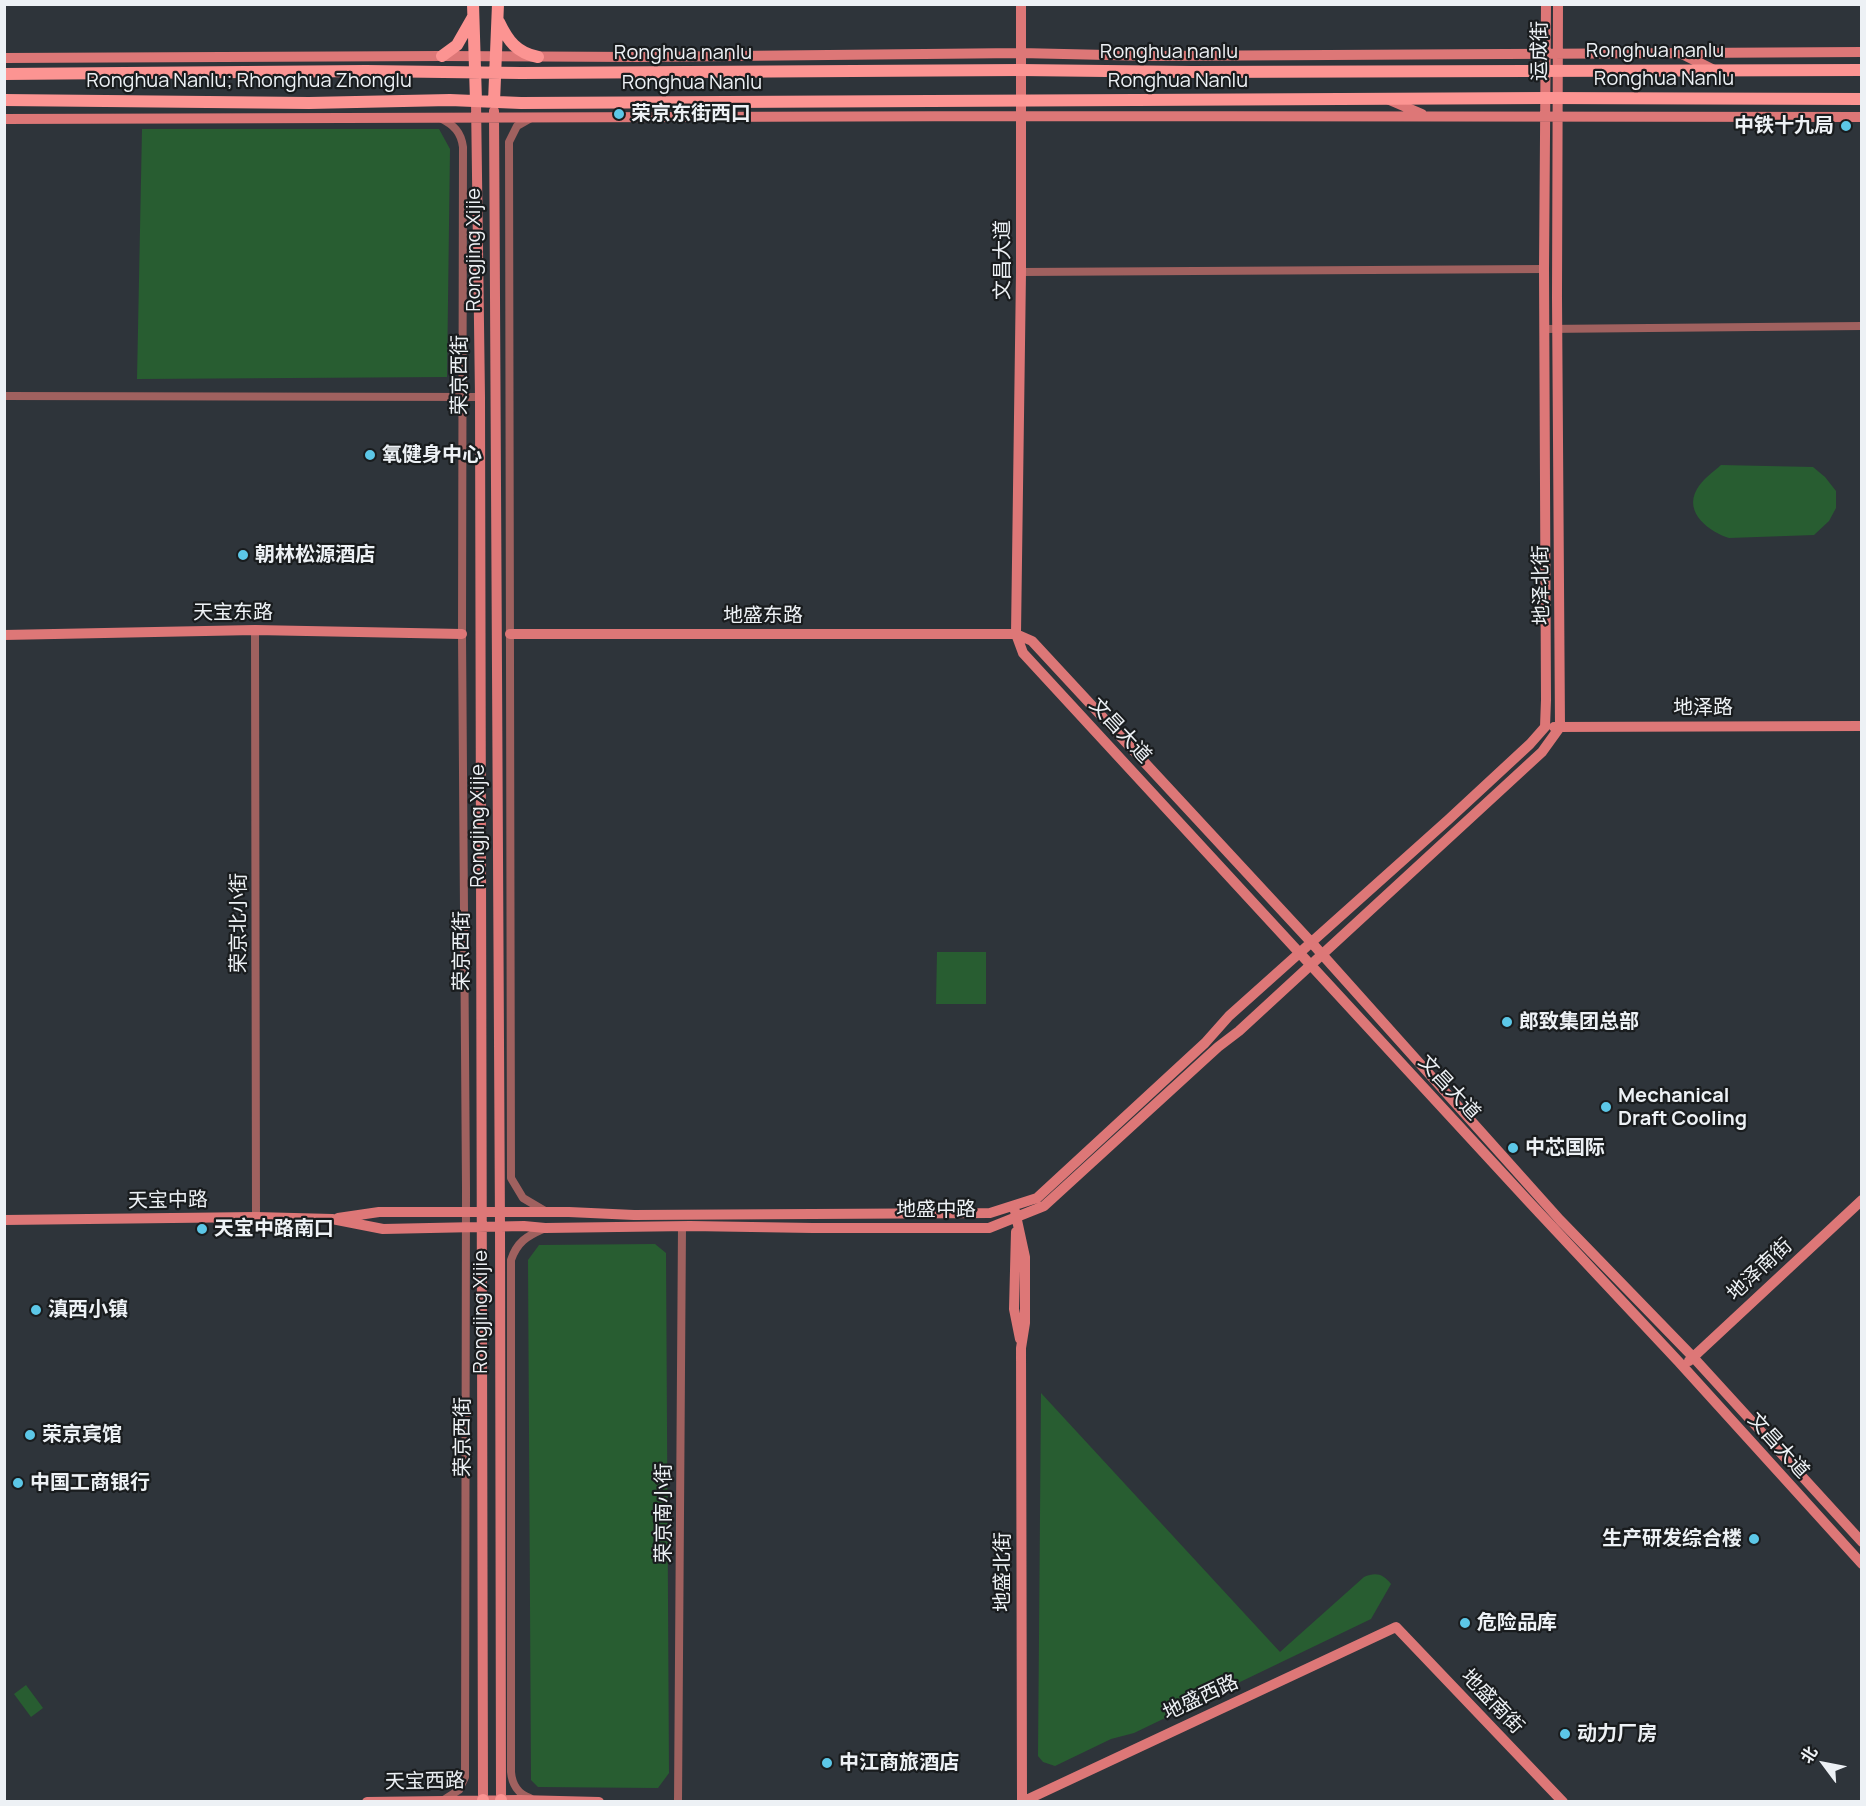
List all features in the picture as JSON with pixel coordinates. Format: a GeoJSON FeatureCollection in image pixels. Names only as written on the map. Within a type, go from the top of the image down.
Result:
{"type":"FeatureCollection","features":[{"type":"Feature","properties":{"kind":"main road"},"geometry":{"type":"LineString","coordinates":[[494,102],[498,4]]}},
{"type":"Feature","properties":{"kind":"main road"},"geometry":{"type":"LineString","coordinates":[[442,56],[457,45],[473,10]]}},
{"type":"Feature","properties":{"kind":"main road"},"geometry":{"type":"LineString","coordinates":[[473,10],[476,101]]}},
{"type":"Feature","properties":{"kind":"main road"},"geometry":{"type":"LineString","coordinates":[[498,20],[515,48],[538,57]]}},
{"type":"Feature","properties":{"kind":"main road","name":"Ronghua nanlu"},"geometry":{"type":"LineString","coordinates":[[476,72],[1862,70]]}},
{"type":"Feature","properties":{"kind":"main road","name":"Ronghua Nanlu; Rhonghua Zhonglu"},"geometry":{"type":"LineString","coordinates":[[4,74],[476,72]]}},
{"type":"Feature","properties":{"kind":"main road","name":"Ronghua Nanlu"},"geometry":{"type":"LineString","coordinates":[[494,102],[1862,99]]}},
{"type":"Feature","properties":{"kind":"main road","name":"Ronghua Nanlu; Rhonghua Zhonglu"},"geometry":{"type":"LineString","coordinates":[[4,100],[494,102]]}},
{"type":"Feature","properties":{"kind":"street","name":"文昌大道"},"geometry":{"type":"LineString","coordinates":[[1021,4],[1022,272],[1016,634],[1023,653],[1862,1564]]}},
{"type":"Feature","properties":{"kind":"street","name":"运成街"},"geometry":{"type":"LineString","coordinates":[[1546,4],[1546,53],[1552,71]]}},
{"type":"Feature","properties":{"kind":"street","name":"运成街"},"geometry":{"type":"LineString","coordinates":[[1551,98],[1552,71],[1558,53],[1558,4]]}},
{"type":"Feature","properties":{"kind":"street"},"geometry":{"type":"LineString","coordinates":[[4,58],[1862,52]]}},
{"type":"Feature","properties":{"kind":"street"},"geometry":{"type":"LineString","coordinates":[[1681,53],[1714,70]]}},
{"type":"Feature","properties":{"kind":"street"},"geometry":{"type":"LineString","coordinates":[[1151,56],[1192,72]]}},
{"type":"Feature","properties":{"kind":"street"},"geometry":{"type":"LineString","coordinates":[[637,57],[674,73]]}},
{"type":"Feature","properties":{"kind":"street"},"geometry":{"type":"LineString","coordinates":[[58,58],[96,74]]}},
{"type":"Feature","properties":{"kind":"street","name":"地泽北街"},"geometry":{"type":"LineString","coordinates":[[1551,98],[1557,117],[1560,727]]}},
{"type":"Feature","properties":{"kind":"street","name":"地泽北街"},"geometry":{"type":"LineString","coordinates":[[1545,727],[1545,117],[1551,98]]}},
{"type":"Feature","properties":{"kind":"street"},"geometry":{"type":"LineString","coordinates":[[1387,99],[1428,117]]}},
{"type":"Feature","properties":{"kind":"street","name":"荣京西街"},"geometry":{"type":"LineString","coordinates":[[476,101],[480,397],[483,1801]]}},
{"type":"Feature","properties":{"kind":"street","name":"Rongjing Xijie"},"geometry":{"type":"LineString","coordinates":[[494,102],[501,1801]]}},
{"type":"Feature","properties":{"kind":"street"},"geometry":{"type":"LineString","coordinates":[[862,102],[899,117]]}},
{"type":"Feature","properties":{"kind":"street"},"geometry":{"type":"LineString","coordinates":[[309,103],[346,117]]}},
{"type":"Feature","properties":{"kind":"street"},"geometry":{"type":"LineString","coordinates":[[439,117],[458,131],[463,147],[462,634],[466,1212],[465,1777],[459,1790],[443,1800]]}},
{"type":"Feature","properties":{"kind":"street"},"geometry":{"type":"LineString","coordinates":[[4,118],[1862,117]]}},
{"type":"Feature","properties":{"kind":"street"},"geometry":{"type":"LineString","coordinates":[[532,118],[517,126],[509,142],[512,1178],[523,1198],[547,1211]]}},
{"type":"Feature","properties":{"kind":"street"},"geometry":{"type":"LineString","coordinates":[[1022,272],[1544,270]]}},
{"type":"Feature","properties":{"kind":"street"},"geometry":{"type":"LineString","coordinates":[[1544,329],[1862,326]]}},
{"type":"Feature","properties":{"kind":"street"},"geometry":{"type":"LineString","coordinates":[[4,396],[480,397]]}},
{"type":"Feature","properties":{"kind":"street","name":"天宝东路"},"geometry":{"type":"LineString","coordinates":[[4,635],[255,630],[462,634]]}},
{"type":"Feature","properties":{"kind":"street","name":"荣京北小街"},"geometry":{"type":"LineString","coordinates":[[255,630],[256,1217]]}},
{"type":"Feature","properties":{"kind":"street","name":"地盛东路"},"geometry":{"type":"LineString","coordinates":[[510,634],[1016,634]]}},
{"type":"Feature","properties":{"kind":"street","name":"文昌大道"},"geometry":{"type":"LineString","coordinates":[[1016,634],[1032,641],[1311,942],[1560,1220],[1694,1357],[1862,1542]]}},
{"type":"Feature","properties":{"kind":"street","name":"地泽路"},"geometry":{"type":"LineString","coordinates":[[1545,727],[1862,726]]}},
{"type":"Feature","properties":{"kind":"street"},"geometry":{"type":"LineString","coordinates":[[1311,942],[1448,820],[1530,744],[1545,727]]}},
{"type":"Feature","properties":{"kind":"street"},"geometry":{"type":"LineString","coordinates":[[1310,964],[1542,752],[1560,727]]}},
{"type":"Feature","properties":{"kind":"street","name":"地盛中路"},"geometry":{"type":"LineString","coordinates":[[482,1212],[547,1211],[634,1215],[784,1215],[809,1212],[990,1213],[1036,1198],[1311,942]]}},
{"type":"Feature","properties":{"kind":"street","name":"地盛中路"},"geometry":{"type":"LineString","coordinates":[[482,1227],[989,1228],[1044,1206],[1310,964]]}},
{"type":"Feature","properties":{"kind":"street","name":"地泽南街"},"geometry":{"type":"LineString","coordinates":[[1683,1367],[1862,1200]]}},
{"type":"Feature","properties":{"kind":"street"},"geometry":{"type":"LineString","coordinates":[[1013,1205],[1017,1217]]}},
{"type":"Feature","properties":{"kind":"street","name":"天宝中路"},"geometry":{"type":"LineString","coordinates":[[332,1220],[379,1212],[482,1212]]}},
{"type":"Feature","properties":{"kind":"street","name":"天宝中路"},"geometry":{"type":"LineString","coordinates":[[4,1220],[256,1217],[332,1220],[383,1229],[482,1227]]}},
{"type":"Feature","properties":{"kind":"street","name":"地盛北街"},"geometry":{"type":"LineString","coordinates":[[1017,1217],[1014,1309],[1021,1342],[1022,1802]]}},
{"type":"Feature","properties":{"kind":"street","name":"荣京南小街"},"geometry":{"type":"LineString","coordinates":[[678,1802],[682,1226]]}},
{"type":"Feature","properties":{"kind":"street"},"geometry":{"type":"LineString","coordinates":[[534,1800],[523,1796],[512,1782],[511,1772],[511,1260],[518,1245],[527,1236],[545,1228]]}},
{"type":"Feature","properties":{"kind":"street","name":"地盛西路"},"geometry":{"type":"LineString","coordinates":[[1022,1802],[1396,1627]]}},
{"type":"Feature","properties":{"kind":"street","name":"地盛南街"},"geometry":{"type":"LineString","coordinates":[[1396,1627],[1563,1802]]}},
{"type":"Feature","properties":{"kind":"street"},"geometry":{"type":"LineString","coordinates":[[501,1801],[599,1802]]}},
{"type":"Feature","properties":{"kind":"street","name":"天宝西路"},"geometry":{"type":"LineString","coordinates":[[367,1802],[501,1801]]}},
{"type":"Feature","properties":{"kind":"green space"},"geometry":{"type":"Polygon","coordinates":[[[142,129],[439,129],[450,149],[447,377],[137,379],[142,129]]]}},
{"type":"Feature","properties":{"kind":"green space"},"geometry":{"type":"Polygon","coordinates":[[[1721,465],[1813,467],[1836,491],[1836,508],[1829,521],[1814,535],[1729,538],[1707,526],[1693,506],[1699,486],[1721,465]]]}},
{"type":"Feature","properties":{"kind":"green space"},"geometry":{"type":"Polygon","coordinates":[[[937,952],[986,952],[986,1004],[936,1004],[937,952]]]}},
{"type":"Feature","properties":{"kind":"green space"},"geometry":{"type":"Polygon","coordinates":[[[655,1244],[666,1253],[669,1773],[658,1788],[538,1787],[531,1780],[528,1260],[539,1245],[655,1244]]]}},
{"type":"Feature","properties":{"kind":"green space"},"geometry":{"type":"Polygon","coordinates":[[[1041,1393],[1280,1652],[1364,1577],[1376,1574],[1391,1584],[1371,1619],[1134,1733],[1111,1739],[1055,1766],[1043,1762],[1038,1756],[1041,1393]]]}},
{"type":"Feature","properties":{"kind":"green space"},"geometry":{"type":"Polygon","coordinates":[[[26,1685],[43,1708],[31,1717],[14,1694],[26,1685]]]}},
{"type":"Feature","properties":{"kind":"place","name":"荣京东街西口"},"geometry":{"type":"Point","coordinates":[619,114]}},
{"type":"Feature","properties":{"kind":"place","name":"中铁十九局"},"geometry":{"type":"Point","coordinates":[1846,126]}},
{"type":"Feature","properties":{"kind":"place","name":"氧健身中心"},"geometry":{"type":"Point","coordinates":[370,455]}},
{"type":"Feature","properties":{"kind":"place","name":"朝林松源酒店"},"geometry":{"type":"Point","coordinates":[243,555]}},
{"type":"Feature","properties":{"kind":"place","name":"郎致集团总部"},"geometry":{"type":"Point","coordinates":[1507,1022]}},
{"type":"Feature","properties":{"kind":"place","name":"Mechanical Draft Cooling"},"geometry":{"type":"Point","coordinates":[1606,1107]}},
{"type":"Feature","properties":{"kind":"place","name":"中芯国际"},"geometry":{"type":"Point","coordinates":[1513,1148]}},
{"type":"Feature","properties":{"kind":"place","name":"天宝中路南口"},"geometry":{"type":"Point","coordinates":[202,1229]}},
{"type":"Feature","properties":{"kind":"place","name":"滇西小镇"},"geometry":{"type":"Point","coordinates":[36,1310]}},
{"type":"Feature","properties":{"kind":"place","name":"荣京宾馆"},"geometry":{"type":"Point","coordinates":[30,1435]}},
{"type":"Feature","properties":{"kind":"place","name":"中国工商银行"},"geometry":{"type":"Point","coordinates":[18,1483]}},
{"type":"Feature","properties":{"kind":"place","name":"生产研发综合楼"},"geometry":{"type":"Point","coordinates":[1754,1539]}},
{"type":"Feature","properties":{"kind":"place","name":"危险品库"},"geometry":{"type":"Point","coordinates":[1465,1623]}},
{"type":"Feature","properties":{"kind":"place","name":"动力厂房"},"geometry":{"type":"Point","coordinates":[1565,1734]}},
{"type":"Feature","properties":{"kind":"place","name":"中江商旅酒店"},"geometry":{"type":"Point","coordinates":[827,1763]}}]}
